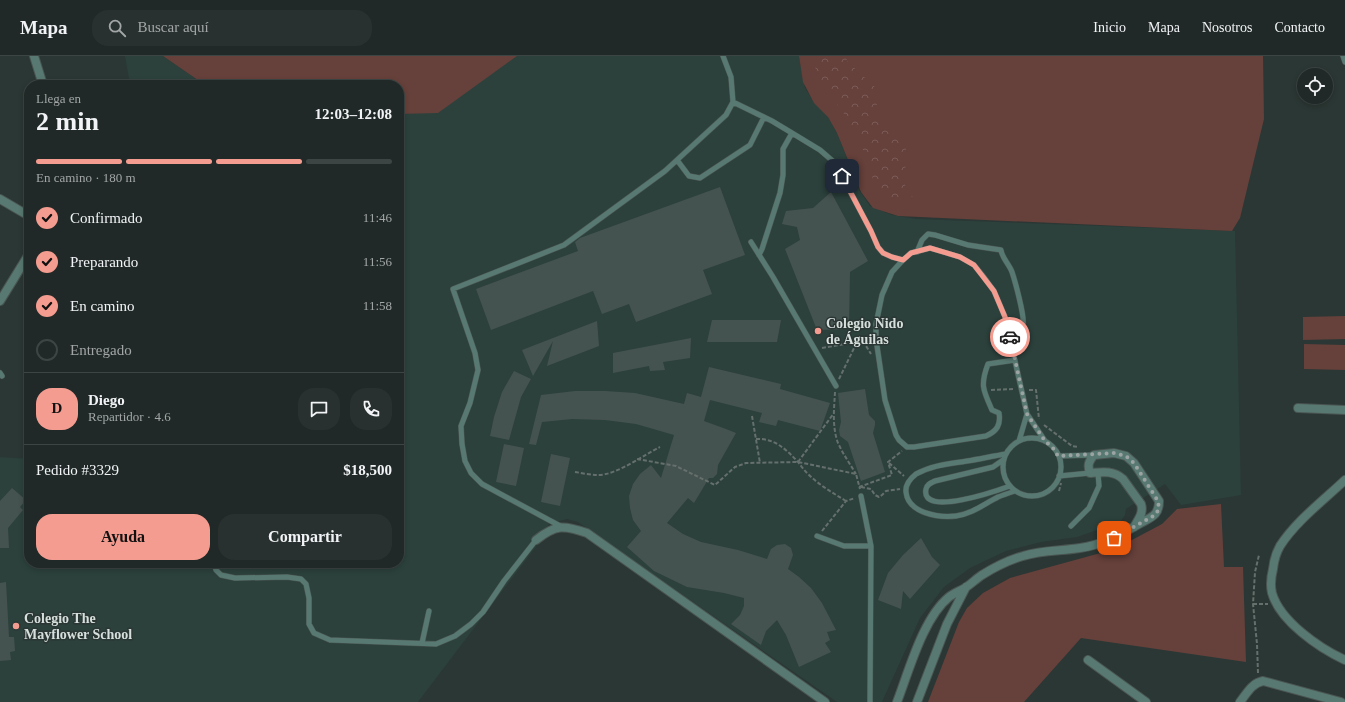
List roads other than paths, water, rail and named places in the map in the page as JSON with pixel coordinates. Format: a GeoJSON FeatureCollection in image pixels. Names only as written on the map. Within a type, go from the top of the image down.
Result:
{"type":"FeatureCollection","features":[{"type":"Feature","properties":{"kind":"street"},"geometry":{"type":"LineString","coordinates":[[34,56],[41,80]]}},
{"type":"Feature","properties":{"kind":"street"},"geometry":{"type":"LineString","coordinates":[[0,199],[24,213]]}},
{"type":"Feature","properties":{"kind":"street"},"geometry":{"type":"LineString","coordinates":[[0,301],[24,262]]}},
{"type":"Feature","properties":{"kind":"street"},"geometry":{"type":"LineString","coordinates":[[1298,408],[1345,410]]}},
{"type":"Feature","properties":{"kind":"street"},"geometry":{"type":"LineString","coordinates":[[897,702],[922,638],[934,614],[949,596],[1009,561],[1038,552],[1092,546],[1114,538],[1134,527],[1155,515],[1159,509],[1158,501],[1134,463],[1126,456],[1114,453],[1094,455],[1090,459],[1088,468],[1094,473],[1110,472],[1119,476],[1140,503],[1142,507],[1141,514],[1134,527]]}},
{"type":"Feature","properties":{"kind":"street"},"geometry":{"type":"LineString","coordinates":[[1345,480],[1293,530],[1277,552],[1270,582],[1272,593],[1277,605],[1291,623],[1331,653],[1345,660]]}},
{"type":"Feature","properties":{"kind":"street"},"geometry":{"type":"LineString","coordinates":[[536,540],[552,529],[563,527],[587,534],[825,702]]}},
{"type":"Feature","properties":{"kind":"street"},"geometry":{"type":"LineString","coordinates":[[917,702],[947,624],[966,587]]}},
{"type":"Feature","properties":{"kind":"street"},"geometry":{"type":"LineString","coordinates":[[934,614],[942,617],[947,624]]}},
{"type":"Feature","properties":{"kind":"street"},"geometry":{"type":"LineString","coordinates":[[1088,660],[1146,702]]}},
{"type":"Feature","properties":{"kind":"street"},"geometry":{"type":"LineString","coordinates":[[1240,702],[1255,684],[1264,681],[1342,702]]}},
{"type":"Feature","properties":{"kind":"lane"},"geometry":{"type":"LineString","coordinates":[[563,527],[482,484],[471,473],[465,461],[461,426],[474,388],[478,370],[475,353],[453,288],[564,245],[665,171],[726,115],[733,102],[731,77],[723,56]]}},
{"type":"Feature","properties":{"kind":"lane"},"geometry":{"type":"LineString","coordinates":[[1343,56],[1345,62]]}},
{"type":"Feature","properties":{"kind":"lane"},"geometry":{"type":"LineString","coordinates":[[733,102],[792,133],[820,150],[835,163],[878,247],[887,255],[903,260]]}},
{"type":"Feature","properties":{"kind":"lane"},"geometry":{"type":"LineString","coordinates":[[677,160],[689,176],[700,178],[750,145],[764,117]]}},
{"type":"Feature","properties":{"kind":"lane"},"geometry":{"type":"LineString","coordinates":[[758,255],[762,249],[780,193],[783,175],[783,149],[792,133]]}},
{"type":"Feature","properties":{"kind":"lane"},"geometry":{"type":"LineString","coordinates":[[917,252],[922,240],[928,234],[968,245],[1001,250],[1001,254],[1012,272],[1023,316],[1022,325],[1017,334],[1010,338]]}},
{"type":"Feature","properties":{"kind":"lane"},"geometry":{"type":"LineString","coordinates":[[751,242],[836,386]]}},
{"type":"Feature","properties":{"kind":"lane"},"geometry":{"type":"LineString","coordinates":[[1015,360],[988,364],[983,382],[984,390],[992,410],[999,413],[1000,420],[998,427],[992,433],[986,436],[907,447],[896,435],[885,400],[876,339],[876,324],[882,295],[892,272],[911,253],[930,248],[960,257],[974,265],[994,291],[1005,317],[1022,389],[1027,414],[1045,441],[1053,448],[1058,456],[1061,466],[1057,481],[1050,490],[1039,495],[1027,496],[1015,491],[1010,486],[1003,474],[1004,460],[1009,448],[1028,438],[1037,438],[1045,441]]}},
{"type":"Feature","properties":{"kind":"lane"},"geometry":{"type":"LineString","coordinates":[[1020,441],[1027,414]]}},
{"type":"Feature","properties":{"kind":"lane"},"geometry":{"type":"LineString","coordinates":[[1006,454],[966,462],[952,462],[936,467],[922,472],[909,481],[906,489],[909,501],[913,507],[928,513],[942,516],[957,516],[972,512],[998,497],[1015,491]]}},
{"type":"Feature","properties":{"kind":"lane"},"geometry":{"type":"LineString","coordinates":[[1058,456],[1094,455]]}},
{"type":"Feature","properties":{"kind":"lane"},"geometry":{"type":"LineString","coordinates":[[1004,460],[993,467],[928,484],[926,496],[932,501],[939,503],[964,499],[1010,486]]}},
{"type":"Feature","properties":{"kind":"lane"},"geometry":{"type":"LineString","coordinates":[[1059,476],[1094,473],[1100,486],[1089,508],[1072,526]]}},
{"type":"Feature","properties":{"kind":"lane"},"geometry":{"type":"LineString","coordinates":[[861,496],[871,546],[870,702]]}},
{"type":"Feature","properties":{"kind":"lane"},"geometry":{"type":"LineString","coordinates":[[817,536],[844,546],[871,546]]}},
{"type":"Feature","properties":{"kind":"lane"},"geometry":{"type":"LineString","coordinates":[[215,568],[221,575],[235,578],[287,577],[301,579],[306,584],[308,591],[309,624],[314,633],[330,640],[436,644],[454,636],[471,624],[483,612],[504,581],[536,540]]}},
{"type":"Feature","properties":{"kind":"lane"},"geometry":{"type":"LineString","coordinates":[[422,644],[429,611]]}},
{"type":"Feature","properties":{"kind":"place","name":"Colegio Nido de Águilas"},"geometry":{"type":"Point","coordinates":[818,331]}},
{"type":"Feature","properties":{"kind":"place","name":"Colegio The Mayflower School"},"geometry":{"type":"Point","coordinates":[16,626]}}]}
